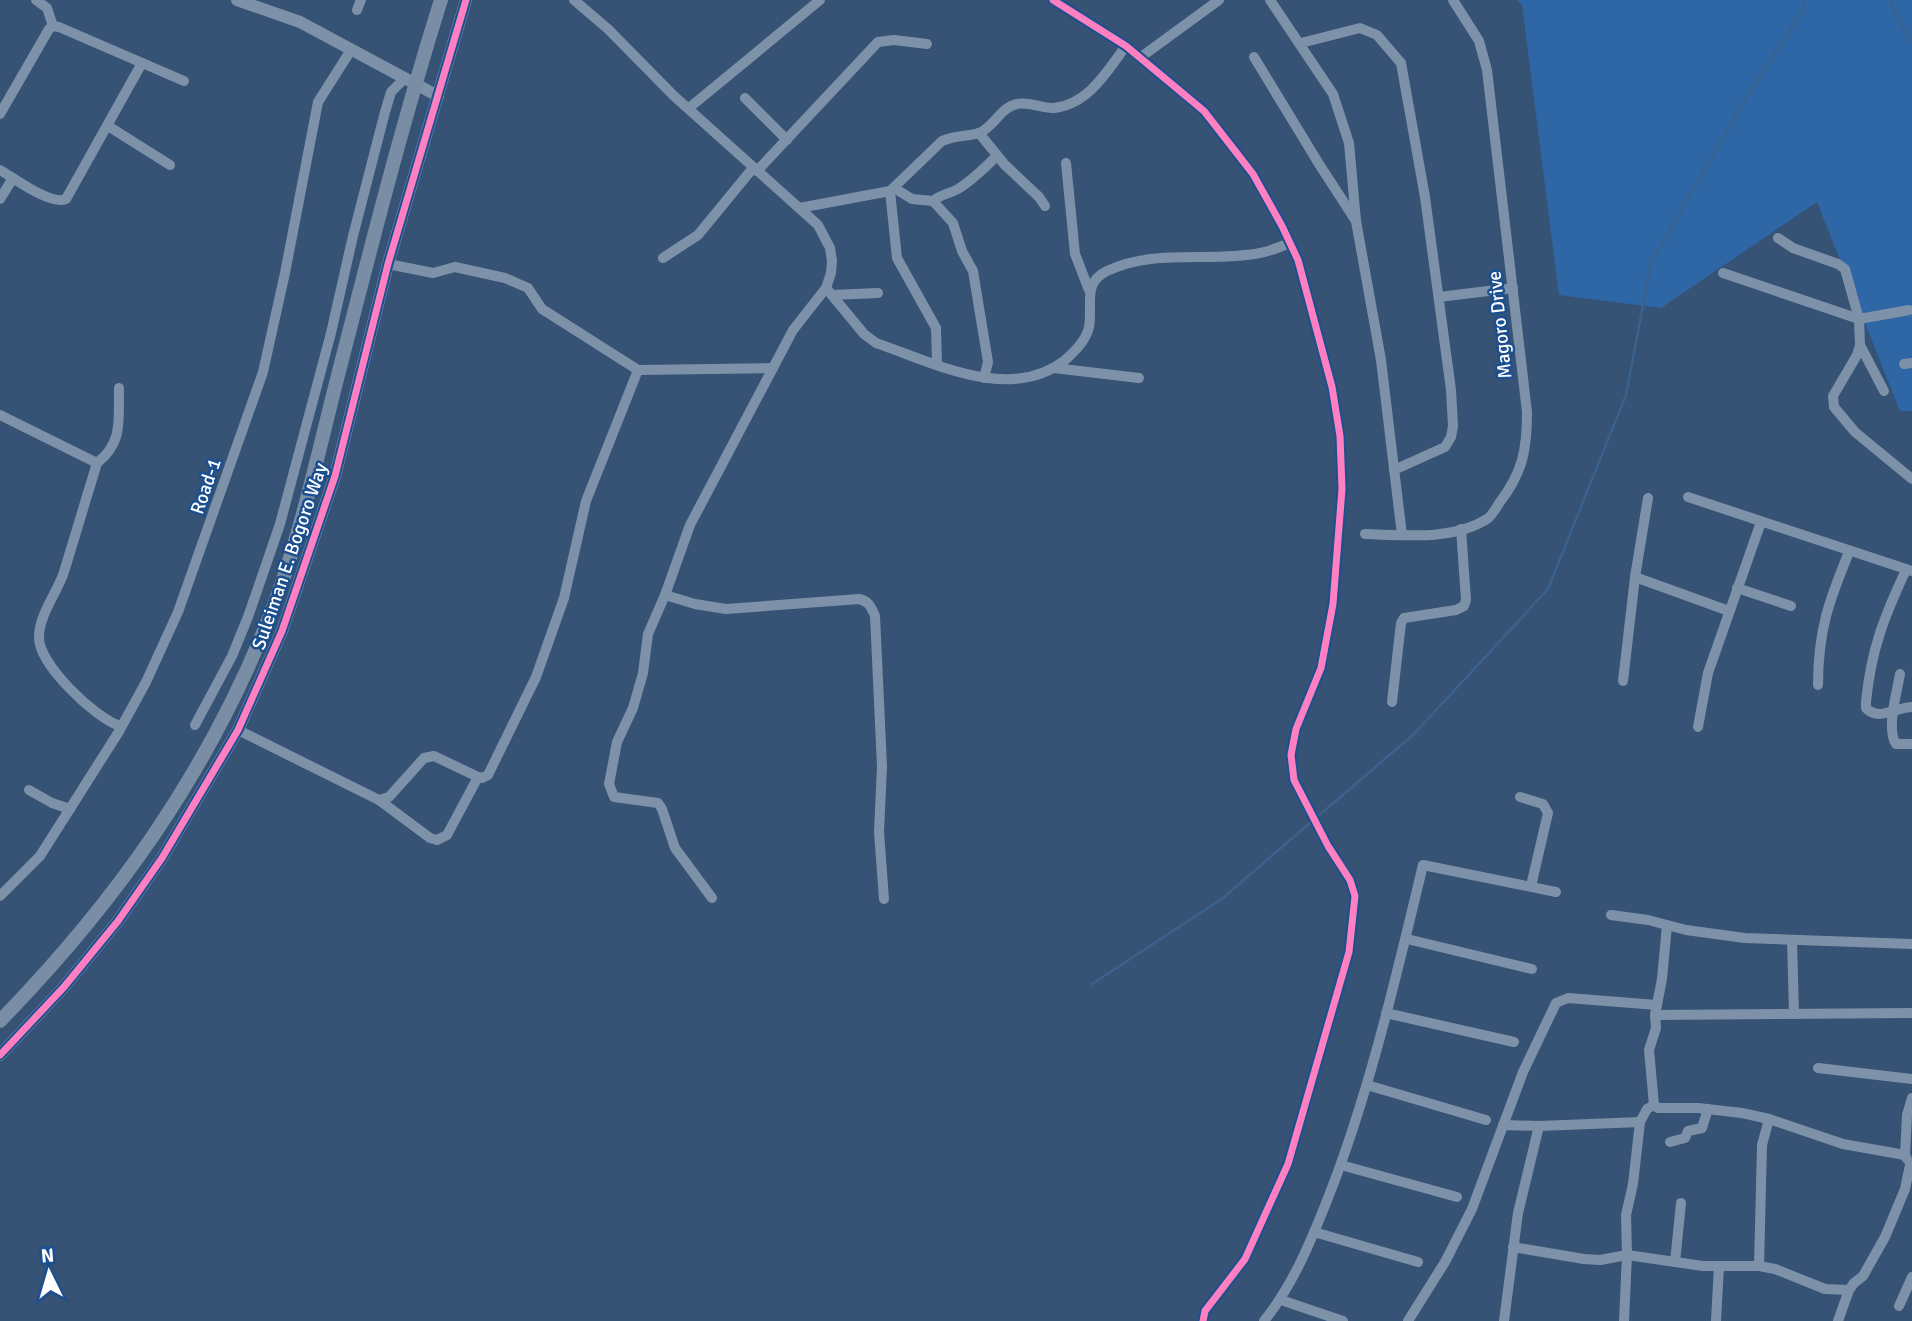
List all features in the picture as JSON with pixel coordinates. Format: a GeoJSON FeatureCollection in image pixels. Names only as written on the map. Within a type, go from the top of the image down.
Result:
{"type":"FeatureCollection","features":[{"type":"Feature","properties":{"kind":"main road","name":"Suleiman E. Bogoro Way"},"geometry":{"type":"LineString","coordinates":[[0,1021],[55,964],[149,844],[189,781],[242,681],[269,617],[300,522],[410,81],[441,0]]}},
{"type":"Feature","properties":{"kind":"street"},"geometry":{"type":"LineString","coordinates":[[36,0],[47,8],[53,26]]}},
{"type":"Feature","properties":{"kind":"street"},"geometry":{"type":"LineString","coordinates":[[237,0],[292,19],[438,96]]}},
{"type":"Feature","properties":{"kind":"street","name":"Suleiman E. Bogoro Way"},"geometry":{"type":"LineString","coordinates":[[0,1055],[64,987],[118,921],[162,858],[238,730],[282,631],[335,476],[388,264],[466,0]]}},
{"type":"Feature","properties":{"kind":"street"},"geometry":{"type":"LineString","coordinates":[[574,0],[818,225],[830,248],[829,291],[797,324],[690,525],[648,634],[643,673],[633,708],[617,743],[610,784],[614,797],[658,803],[675,848],[712,898]]}},
{"type":"Feature","properties":{"kind":"street"},"geometry":{"type":"LineString","coordinates":[[689,108],[820,0]]}},
{"type":"Feature","properties":{"kind":"street"},"geometry":{"type":"LineString","coordinates":[[1270,0],[1333,94],[1349,143],[1356,221],[1381,360],[1402,535]]}},
{"type":"Feature","properties":{"kind":"street","name":"Magoro Drive"},"geometry":{"type":"LineString","coordinates":[[1365,534],[1433,535],[1488,519],[1523,464],[1527,412],[1487,70],[1479,41],[1453,0]]}},
{"type":"Feature","properties":{"kind":"street"},"geometry":{"type":"LineString","coordinates":[[1141,57],[1217,1]]}},
{"type":"Feature","properties":{"kind":"street"},"geometry":{"type":"LineString","coordinates":[[1060,2],[1141,57],[1204,111],[1253,174],[1298,260],[1332,387],[1340,449],[1341,501],[1333,604],[1321,668],[1296,729],[1291,755],[1294,780],[1328,846],[1350,880],[1355,897],[1349,952],[1288,1164],[1245,1259],[1205,1311],[1203,1321]]}},
{"type":"Feature","properties":{"kind":"street"},"geometry":{"type":"LineString","coordinates":[[53,26],[184,80]]}},
{"type":"Feature","properties":{"kind":"street"},"geometry":{"type":"LineString","coordinates":[[0,114],[53,26]]}},
{"type":"Feature","properties":{"kind":"street"},"geometry":{"type":"LineString","coordinates":[[1301,43],[1360,29],[1368,30],[1377,35],[1401,63],[1425,197],[1451,390],[1453,426],[1451,438],[1445,447],[1394,470]]}},
{"type":"Feature","properties":{"kind":"street"},"geometry":{"type":"LineString","coordinates":[[663,258],[698,235],[755,169],[787,140],[878,42],[894,40],[926,44]]}},
{"type":"Feature","properties":{"kind":"street"},"geometry":{"type":"LineString","coordinates":[[799,208],[892,189],[942,141],[979,133],[1009,107],[1019,103],[1051,108],[1066,105],[1088,93],[1126,46]]}},
{"type":"Feature","properties":{"kind":"street","name":"Road-1"},"geometry":{"type":"LineString","coordinates":[[0,896],[40,856],[118,733],[146,682],[178,612],[263,372],[318,102],[351,50]]}},
{"type":"Feature","properties":{"kind":"street"},"geometry":{"type":"LineString","coordinates":[[1254,57],[1318,164],[1356,221]]}},
{"type":"Feature","properties":{"kind":"street"},"geometry":{"type":"LineString","coordinates":[[0,170],[51,199],[66,199],[142,62]]}},
{"type":"Feature","properties":{"kind":"street"},"geometry":{"type":"LineString","coordinates":[[195,725],[232,656],[280,524],[331,333],[385,112],[391,92],[410,81]]}},
{"type":"Feature","properties":{"kind":"street"},"geometry":{"type":"LineString","coordinates":[[745,98],[787,140]]}},
{"type":"Feature","properties":{"kind":"street"},"geometry":{"type":"LineString","coordinates":[[107,126],[170,165]]}},
{"type":"Feature","properties":{"kind":"street"},"geometry":{"type":"LineString","coordinates":[[979,133],[1045,206]]}},
{"type":"Feature","properties":{"kind":"street"},"geometry":{"type":"LineString","coordinates":[[933,201],[940,194],[953,192],[967,183],[997,156]]}},
{"type":"Feature","properties":{"kind":"street"},"geometry":{"type":"LineString","coordinates":[[1054,368],[1078,348],[1088,328],[1089,290],[1075,254],[1066,163]]}},
{"type":"Feature","properties":{"kind":"street"},"geometry":{"type":"LineString","coordinates":[[0,199],[13,178]]}},
{"type":"Feature","properties":{"kind":"street"},"geometry":{"type":"LineString","coordinates":[[892,189],[912,199],[933,201],[953,223],[962,251],[973,271],[988,362],[984,378]]}},
{"type":"Feature","properties":{"kind":"street"},"geometry":{"type":"LineString","coordinates":[[892,189],[897,258],[936,328],[937,364]]}},
{"type":"Feature","properties":{"kind":"street"},"geometry":{"type":"LineString","coordinates":[[1778,238],[1793,248],[1845,269],[1859,319],[1860,345],[1833,396],[1834,407],[1855,432],[1912,479]]}},
{"type":"Feature","properties":{"kind":"street"},"geometry":{"type":"LineString","coordinates":[[1089,290],[1094,280],[1110,269],[1176,256],[1258,254],[1290,243]]}},
{"type":"Feature","properties":{"kind":"street"},"geometry":{"type":"LineString","coordinates":[[388,264],[433,272],[455,267],[505,278],[528,288],[542,309],[638,370],[773,368]]}},
{"type":"Feature","properties":{"kind":"street"},"geometry":{"type":"LineString","coordinates":[[1723,273],[1859,319],[1909,310]]}},
{"type":"Feature","properties":{"kind":"street"},"geometry":{"type":"LineString","coordinates":[[1439,296],[1513,288]]}},
{"type":"Feature","properties":{"kind":"street"},"geometry":{"type":"LineString","coordinates":[[829,291],[869,339],[876,343],[984,378],[1007,380],[1054,368],[1139,378]]}},
{"type":"Feature","properties":{"kind":"street"},"geometry":{"type":"LineString","coordinates":[[829,291],[878,293]]}},
{"type":"Feature","properties":{"kind":"street"},"geometry":{"type":"LineString","coordinates":[[1860,345],[1884,391]]}},
{"type":"Feature","properties":{"kind":"street"},"geometry":{"type":"LineString","coordinates":[[1078,348],[1079,370]]}},
{"type":"Feature","properties":{"kind":"street"},"geometry":{"type":"LineString","coordinates":[[386,802],[428,756],[434,756],[478,777],[488,775],[536,677],[564,598],[586,501],[638,370]]}},
{"type":"Feature","properties":{"kind":"street"},"geometry":{"type":"LineString","coordinates":[[119,388],[118,438],[108,454],[97,463],[63,574],[41,626],[39,638],[41,652],[47,661],[85,703],[108,722],[120,726]]}},
{"type":"Feature","properties":{"kind":"street"},"geometry":{"type":"LineString","coordinates":[[0,415],[97,463]]}},
{"type":"Feature","properties":{"kind":"street"},"geometry":{"type":"LineString","coordinates":[[1688,497],[1909,571],[1883,619],[1872,655],[1866,708],[1874,715],[1881,715],[1912,707]]}},
{"type":"Feature","properties":{"kind":"street"},"geometry":{"type":"LineString","coordinates":[[1623,681],[1635,577],[1648,498]]}},
{"type":"Feature","properties":{"kind":"street"},"geometry":{"type":"LineString","coordinates":[[1698,727],[1708,673],[1761,522]]}},
{"type":"Feature","properties":{"kind":"street"},"geometry":{"type":"LineString","coordinates":[[1392,702],[1401,623],[1404,618],[1456,610],[1464,606],[1466,600],[1461,529]]}},
{"type":"Feature","properties":{"kind":"street"},"geometry":{"type":"LineString","coordinates":[[1818,685],[1818,654],[1827,608],[1849,552]]}},
{"type":"Feature","properties":{"kind":"street"},"geometry":{"type":"LineString","coordinates":[[1635,577],[1729,611]]}},
{"type":"Feature","properties":{"kind":"street"},"geometry":{"type":"LineString","coordinates":[[1737,588],[1791,606]]}},
{"type":"Feature","properties":{"kind":"street"},"geometry":{"type":"LineString","coordinates":[[665,595],[726,609],[859,599],[870,605],[875,616],[881,766],[879,832],[884,899]]}},
{"type":"Feature","properties":{"kind":"street"},"geometry":{"type":"LineString","coordinates":[[1900,674],[1893,710],[1892,734],[1894,743],[1912,744]]}},
{"type":"Feature","properties":{"kind":"street"},"geometry":{"type":"LineString","coordinates":[[238,730],[386,802],[430,838],[437,840],[443,838],[478,777]]}},
{"type":"Feature","properties":{"kind":"street"},"geometry":{"type":"LineString","coordinates":[[30,790],[52,803],[70,809]]}},
{"type":"Feature","properties":{"kind":"street"},"geometry":{"type":"LineString","coordinates":[[1520,797],[1543,804],[1548,813],[1531,886]]}},
{"type":"Feature","properties":{"kind":"street"},"geometry":{"type":"LineString","coordinates":[[1264,1321],[1281,1300],[1314,1232],[1341,1165],[1367,1085],[1407,939],[1423,865],[1556,892]]}},
{"type":"Feature","properties":{"kind":"street"},"geometry":{"type":"LineString","coordinates":[[1611,915],[1704,933],[1792,940],[1912,944]]}},
{"type":"Feature","properties":{"kind":"street"},"geometry":{"type":"LineString","coordinates":[[1654,1105],[1649,1055],[1656,1028],[1667,925]]}},
{"type":"Feature","properties":{"kind":"street"},"geometry":{"type":"LineString","coordinates":[[1407,939],[1532,969]]}},
{"type":"Feature","properties":{"kind":"street"},"geometry":{"type":"LineString","coordinates":[[1792,940],[1794,1014]]}},
{"type":"Feature","properties":{"kind":"street"},"geometry":{"type":"LineString","coordinates":[[1408,1321],[1445,1262],[1467,1219],[1485,1178],[1523,1072],[1556,1003],[1568,998],[1656,1010],[1794,1014],[1912,1013]]}},
{"type":"Feature","properties":{"kind":"street"},"geometry":{"type":"LineString","coordinates":[[1386,1013],[1514,1042]]}},
{"type":"Feature","properties":{"kind":"street"},"geometry":{"type":"LineString","coordinates":[[1818,1068],[1912,1079]]}},
{"type":"Feature","properties":{"kind":"street"},"geometry":{"type":"LineString","coordinates":[[1367,1085],[1486,1120]]}},
{"type":"Feature","properties":{"kind":"street"},"geometry":{"type":"LineString","coordinates":[[1838,1321],[1849,1290],[1863,1276],[1885,1237],[1905,1189],[1909,1162],[1907,1115],[1912,1098]]}},
{"type":"Feature","properties":{"kind":"street"},"geometry":{"type":"LineString","coordinates":[[1654,1105],[1658,1108],[1742,1113],[1769,1119],[1843,1144],[1909,1162]]}},
{"type":"Feature","properties":{"kind":"street"},"geometry":{"type":"LineString","coordinates":[[1624,1321],[1626,1215],[1633,1184],[1640,1122],[1647,1109],[1654,1105]]}},
{"type":"Feature","properties":{"kind":"street"},"geometry":{"type":"LineString","coordinates":[[1670,1142],[1685,1138],[1688,1131],[1702,1128],[1708,1109]]}},
{"type":"Feature","properties":{"kind":"street"},"geometry":{"type":"LineString","coordinates":[[1759,1266],[1762,1145],[1769,1119]]}},
{"type":"Feature","properties":{"kind":"street"},"geometry":{"type":"LineString","coordinates":[[1503,1125],[1640,1122]]}},
{"type":"Feature","properties":{"kind":"street"},"geometry":{"type":"LineString","coordinates":[[1504,1321],[1518,1213],[1539,1126]]}},
{"type":"Feature","properties":{"kind":"street"},"geometry":{"type":"LineString","coordinates":[[1341,1165],[1457,1197]]}},
{"type":"Feature","properties":{"kind":"street"},"geometry":{"type":"LineString","coordinates":[[1675,1262],[1681,1203]]}},
{"type":"Feature","properties":{"kind":"street"},"geometry":{"type":"LineString","coordinates":[[1314,1232],[1418,1262]]}},
{"type":"Feature","properties":{"kind":"street"},"geometry":{"type":"LineString","coordinates":[[1513,1247],[1584,1259],[1600,1260],[1627,1255],[1719,1266],[1759,1266],[1775,1269],[1825,1289],[1849,1290]]}},
{"type":"Feature","properties":{"kind":"street"},"geometry":{"type":"LineString","coordinates":[[1716,1321],[1719,1266]]}},
{"type":"Feature","properties":{"kind":"street"},"geometry":{"type":"LineString","coordinates":[[1899,1306],[1912,1277]]}},
{"type":"Feature","properties":{"kind":"street"},"geometry":{"type":"LineString","coordinates":[[1281,1300],[1343,1321]]}},
{"type":"Feature","properties":{"kind":"shaded area"},"geometry":{"type":"Polygon","coordinates":[[[1517,0],[1912,0],[1912,411],[1900,411],[1817,202],[1661,308],[1559,295],[1522,5],[1517,0]]]}},
{"type":"Feature","properties":{"kind":"waterway"},"geometry":{"type":"LineString","coordinates":[[1316,818],[1414,734],[1548,589],[1626,395],[1651,263],[1750,91],[1804,9],[1804,0]]}},
{"type":"Feature","properties":{"kind":"waterway"},"geometry":{"type":"LineString","coordinates":[[1890,0],[1900,23],[1912,40]]}},
{"type":"Feature","properties":{"kind":"waterway"},"geometry":{"type":"LineString","coordinates":[[1092,984],[1223,898],[1311,822]]}},
{"type":"Feature","properties":{"kind":"cycle path"},"geometry":{"type":"LineString","coordinates":[[0,1055],[64,987],[118,921],[162,858],[238,730],[282,631],[335,476],[388,264],[466,0]]}},
{"type":"Feature","properties":{"kind":"cycle path"},"geometry":{"type":"LineString","coordinates":[[1053,0],[1126,46],[1204,111],[1253,174],[1298,260],[1332,387],[1340,436],[1342,489],[1333,604],[1321,668],[1296,729],[1291,755],[1294,780],[1328,846],[1350,880],[1355,896],[1349,952],[1288,1164],[1245,1259],[1205,1311],[1203,1321]]}}]}
